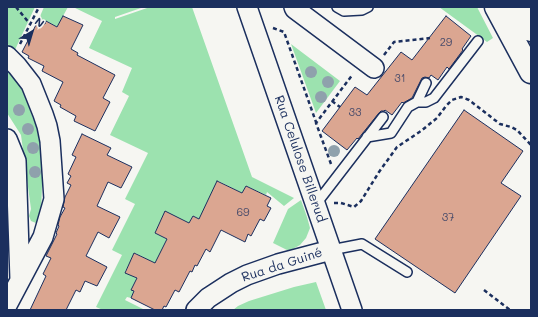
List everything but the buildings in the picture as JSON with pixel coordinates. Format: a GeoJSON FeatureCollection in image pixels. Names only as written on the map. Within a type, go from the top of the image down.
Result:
{"type":"FeatureCollection","features":[{"type":"Feature","properties":{"kind":"main road"},"geometry":{"type":"LineString","coordinates":[[496,7],[531,72]]}},
{"type":"Feature","properties":{"kind":"main road"},"geometry":{"type":"LineString","coordinates":[[520,7],[531,30]]}},
{"type":"Feature","properties":{"kind":"street","name":"Rua Celulose Billerud"},"geometry":{"type":"LineString","coordinates":[[247,7],[352,310]]}},
{"type":"Feature","properties":{"kind":"street"},"geometry":{"type":"LineString","coordinates":[[294,7],[374,68]]}},
{"type":"Feature","properties":{"kind":"street"},"geometry":{"type":"LineString","coordinates":[[7,305],[43,237],[54,199],[50,141],[47,126],[37,98],[30,84],[9,58]]}},
{"type":"Feature","properties":{"kind":"street"},"geometry":{"type":"LineString","coordinates":[[7,139],[16,161],[20,280]]}},
{"type":"Feature","properties":{"kind":"street","name":"Rua da Guiné"},"geometry":{"type":"LineString","coordinates":[[196,310],[208,298],[231,283],[247,275],[278,264],[331,250]]}},
{"type":"Feature","properties":{"kind":"lane"},"geometry":{"type":"LineString","coordinates":[[337,7],[344,11],[362,10],[368,7]]}},
{"type":"Feature","properties":{"kind":"lane"},"geometry":{"type":"LineString","coordinates":[[417,102],[426,102],[434,98],[478,41]]}},
{"type":"Feature","properties":{"kind":"lane"},"geometry":{"type":"LineString","coordinates":[[367,137],[391,133],[408,108],[417,102],[426,84]]}},
{"type":"Feature","properties":{"kind":"lane"},"geometry":{"type":"LineString","coordinates":[[316,204],[383,117]]}},
{"type":"Feature","properties":{"kind":"lane"},"geometry":{"type":"LineString","coordinates":[[331,250],[362,244],[407,272]]}},
{"type":"Feature","properties":{"kind":"path"},"geometry":{"type":"LineString","coordinates":[[16,7],[30,24]]}},
{"type":"Feature","properties":{"kind":"path"},"geometry":{"type":"LineString","coordinates":[[9,58],[39,7]]}},
{"type":"Feature","properties":{"kind":"path"},"geometry":{"type":"LineString","coordinates":[[271,27],[284,32],[336,177]]}},
{"type":"Feature","properties":{"kind":"path"},"geometry":{"type":"LineString","coordinates":[[387,51],[394,42],[430,38]]}},
{"type":"Feature","properties":{"kind":"path"},"geometry":{"type":"LineString","coordinates":[[316,123],[347,82]]}},
{"type":"Feature","properties":{"kind":"path"},"geometry":{"type":"LineString","coordinates":[[316,204],[341,203],[354,207],[361,201],[397,147],[437,118],[452,100],[461,98],[469,100],[500,124],[518,130],[531,144]]}},
{"type":"Feature","properties":{"kind":"path"},"geometry":{"type":"LineString","coordinates":[[332,101],[340,107]]}},
{"type":"Feature","properties":{"kind":"path"},"geometry":{"type":"LineString","coordinates":[[484,290],[510,310]]}},
{"type":"Feature","properties":{"kind":"green space"},"geometry":{"type":"Polygon","coordinates":[[[7,7],[35,7],[14,52],[7,43],[7,7]]]}},
{"type":"Feature","properties":{"kind":"green space"},"geometry":{"type":"Polygon","coordinates":[[[44,7],[68,7],[57,27],[47,21],[45,24],[38,21],[44,7]]]}},
{"type":"Feature","properties":{"kind":"green space"},"geometry":{"type":"Polygon","coordinates":[[[73,7],[141,8],[115,17],[115,19],[150,7],[192,7],[252,177],[294,198],[284,206],[267,192],[266,195],[246,186],[242,193],[218,181],[208,201],[216,227],[193,216],[189,223],[165,212],[155,233],[167,239],[158,265],[135,253],[125,272],[137,278],[131,290],[134,291],[131,298],[127,297],[125,300],[145,310],[103,310],[96,307],[122,255],[112,250],[135,204],[125,199],[148,153],[110,135],[129,96],[122,92],[132,68],[89,48],[102,21],[73,7]]]}},
{"type":"Feature","properties":{"kind":"green space"},"geometry":{"type":"Polygon","coordinates":[[[439,7],[477,7],[493,38],[487,42],[439,7]]]}},
{"type":"Feature","properties":{"kind":"green space"},"geometry":{"type":"Polygon","coordinates":[[[291,44],[340,81],[316,113],[291,44]]]}},
{"type":"Feature","properties":{"kind":"green space"},"geometry":{"type":"Polygon","coordinates":[[[7,68],[21,87],[36,126],[43,160],[41,213],[36,223],[31,221],[29,216],[31,209],[21,135],[7,113],[7,68]]]}},
{"type":"Feature","properties":{"kind":"green space"},"geometry":{"type":"Polygon","coordinates":[[[301,200],[310,228],[306,238],[300,245],[289,251],[273,243],[288,209],[301,200]]]}},
{"type":"Feature","properties":{"kind":"green space"},"geometry":{"type":"Polygon","coordinates":[[[316,282],[326,310],[233,310],[249,301],[316,282]]]}}]}
